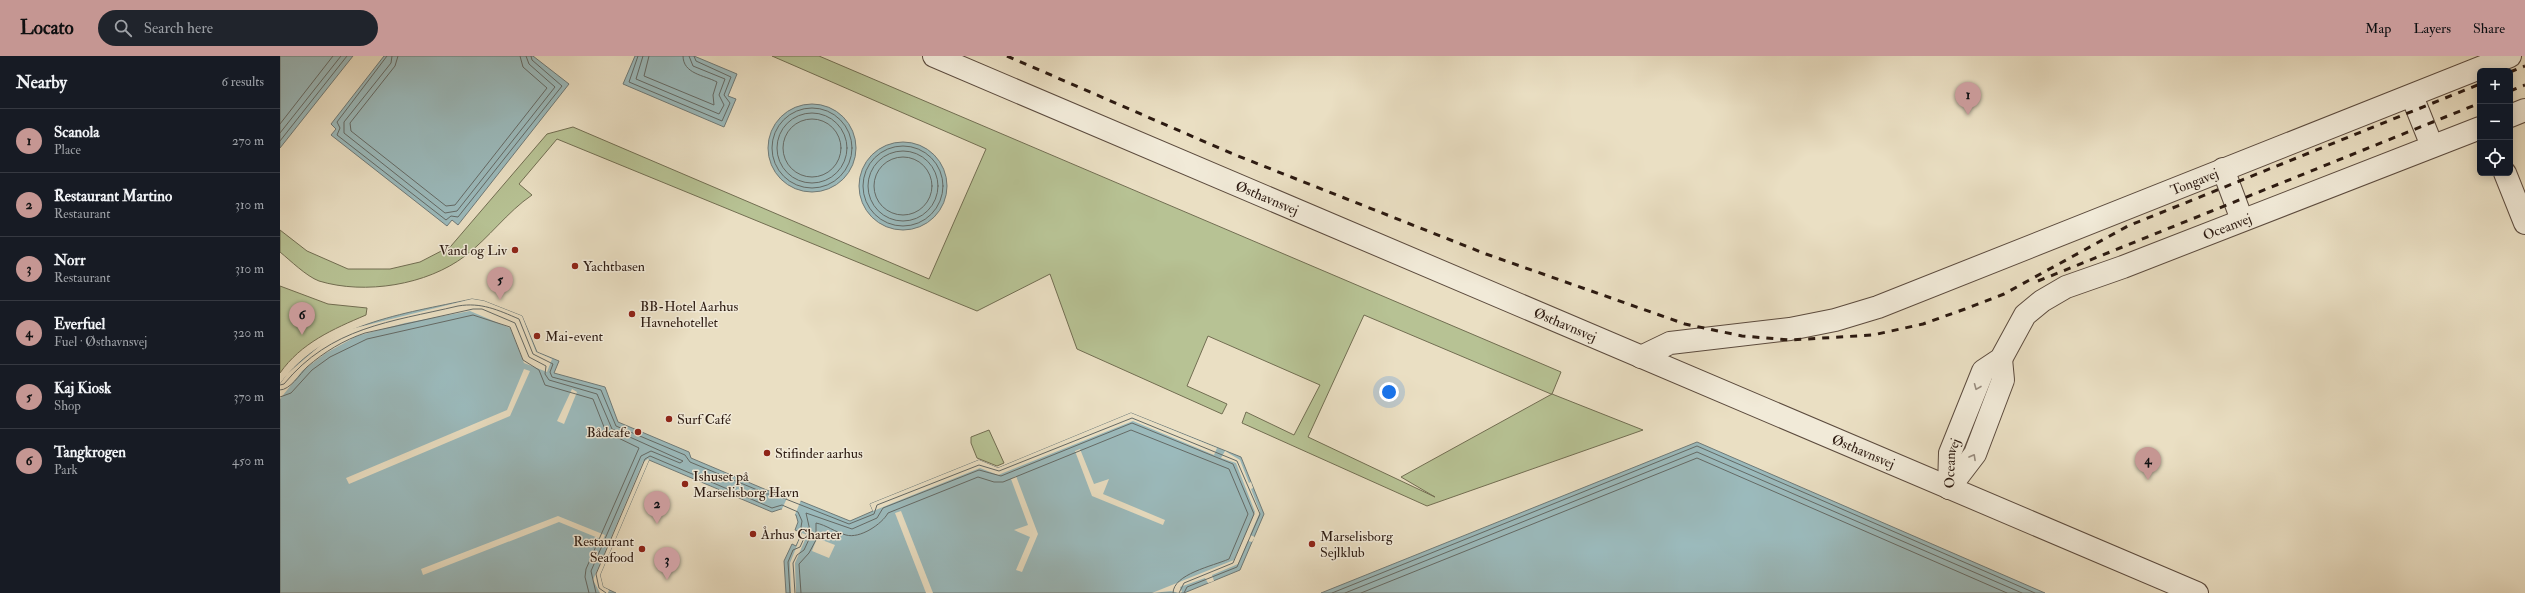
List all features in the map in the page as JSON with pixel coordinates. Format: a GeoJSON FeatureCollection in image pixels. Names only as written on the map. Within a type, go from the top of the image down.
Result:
{"type":"FeatureCollection","features":[{"type":"Feature","properties":{"kind":"street","name":"Østhavnsvej"},"geometry":{"type":"LineString","coordinates":[[934,56],[2197,593]]}},
{"type":"Feature","properties":{"kind":"street","name":"Tongavej"},"geometry":{"type":"LineString","coordinates":[[1641,357],[1670,343],[1790,329],[1835,320],[1878,307],[2222,169],[2412,96],[2510,56]]}},
{"type":"Feature","properties":{"kind":"street"},"geometry":{"type":"LineString","coordinates":[[2412,96],[2432,146]]}},
{"type":"Feature","properties":{"kind":"street"},"geometry":{"type":"LineString","coordinates":[[2513,115],[2525,110]]}},
{"type":"Feature","properties":{"kind":"street","name":"Oceanvej"},"geometry":{"type":"LineString","coordinates":[[1949,488],[1975,454],[2003,380],[2001,359],[2025,315],[2054,294],[2066,287],[2477,129]]}},
{"type":"Feature","properties":{"kind":"street"},"geometry":{"type":"LineString","coordinates":[[2222,169],[2242,220]]}},
{"type":"Feature","properties":{"kind":"street"},"geometry":{"type":"LineString","coordinates":[[2506,176],[2525,223]]}},
{"type":"Feature","properties":{"kind":"green space"},"geometry":{"type":"Polygon","coordinates":[[[772,56],[819,56],[1561,372],[1552,394],[1643,430],[1427,506],[1242,423],[1246,412],[1294,435],[1320,385],[1208,336],[1187,386],[1227,404],[1222,414],[1077,349],[1050,274],[977,311],[557,139],[519,184],[532,195],[514,209],[474,249],[450,266],[433,274],[395,285],[356,287],[337,285],[314,279],[280,252],[280,230],[307,251],[348,269],[390,269],[420,262],[451,246],[547,134],[573,127],[929,279],[986,149],[772,56]],[[1364,315],[1308,437],[1435,497],[1401,477],[1552,394],[1364,315]]]}},
{"type":"Feature","properties":{"kind":"green space"},"geometry":{"type":"Polygon","coordinates":[[[280,286],[328,304],[367,308],[366,315],[318,338],[288,362],[280,373],[280,286]]]}},
{"type":"Feature","properties":{"kind":"green space"},"geometry":{"type":"Polygon","coordinates":[[[989,430],[1004,463],[997,466],[977,458],[971,443],[971,437],[989,430]]]}},
{"type":"Feature","properties":{"kind":"water"},"geometry":{"type":"Polygon","coordinates":[[[280,56],[353,56],[280,148],[280,56]]]}},
{"type":"Feature","properties":{"kind":"water"},"geometry":{"type":"Polygon","coordinates":[[[384,56],[533,56],[569,84],[458,225],[452,220],[447,226],[331,135],[336,129],[331,124],[384,56]]]}},
{"type":"Feature","properties":{"kind":"water"},"geometry":{"type":"Polygon","coordinates":[[[635,56],[694,56],[737,74],[728,96],[736,99],[724,127],[623,84],[635,56]]]}},
{"type":"Feature","properties":{"kind":"water"},"geometry":{"type":"Polygon","coordinates":[[[803,104],[821,104],[837,111],[849,123],[856,139],[856,157],[849,173],[837,185],[821,192],[803,192],[787,185],[775,173],[768,157],[768,139],[775,123],[787,111],[803,104]]]}},
{"type":"Feature","properties":{"kind":"water"},"geometry":{"type":"Polygon","coordinates":[[[894,142],[912,142],[928,149],[940,161],[947,177],[947,195],[940,211],[928,223],[912,230],[894,230],[878,223],[866,211],[859,195],[859,177],[866,161],[878,149],[894,142]]]}},
{"type":"Feature","properties":{"kind":"water"},"geometry":{"type":"Polygon","coordinates":[[[472,299],[484,301],[522,316],[537,352],[559,361],[554,373],[605,387],[618,422],[689,452],[691,458],[769,491],[771,489],[850,521],[873,511],[870,504],[979,460],[998,468],[1131,413],[1241,457],[1264,514],[1240,570],[1184,593],[786,593],[784,561],[792,544],[796,546],[802,533],[795,530],[798,522],[796,515],[781,509],[772,512],[649,460],[600,575],[603,587],[616,593],[280,593],[280,384],[298,363],[319,347],[342,334],[393,316],[472,299]]]}},
{"type":"Feature","properties":{"kind":"water"},"geometry":{"type":"Polygon","coordinates":[[[1697,442],[2045,593],[1321,593],[1697,442]]]}},
{"type":"Feature","properties":{"kind":"pier"},"geometry":{"type":"Polygon","coordinates":[[[472,299],[484,301],[522,316],[536,352],[552,359],[547,372],[524,363],[510,328],[470,311],[405,323],[357,336],[326,353],[302,371],[280,399],[280,384],[287,374],[322,344],[347,330],[472,299]]]}},
{"type":"Feature","properties":{"kind":"pier"},"geometry":{"type":"Polygon","coordinates":[[[524,369],[530,371],[510,416],[349,484],[346,478],[507,410],[524,369]]]}},
{"type":"Feature","properties":{"kind":"pier"},"geometry":{"type":"Polygon","coordinates":[[[572,389],[577,392],[564,424],[557,421],[572,389]]]}},
{"type":"Feature","properties":{"kind":"pier"},"geometry":{"type":"Polygon","coordinates":[[[1131,413],[1217,448],[1214,455],[1133,421],[998,475],[980,468],[873,511],[870,504],[979,460],[998,468],[1131,413]]]}},
{"type":"Feature","properties":{"kind":"pier"},"geometry":{"type":"Polygon","coordinates":[[[1080,449],[1094,484],[1109,479],[1103,494],[1165,520],[1163,525],[1092,496],[1075,451],[1080,449]]]}},
{"type":"Feature","properties":{"kind":"pier"},"geometry":{"type":"Polygon","coordinates":[[[1225,451],[1240,460],[1249,483],[1251,482],[1253,488],[1251,489],[1260,512],[1250,535],[1255,537],[1252,542],[1248,541],[1238,564],[1212,575],[1214,581],[1208,583],[1205,578],[1180,587],[1182,592],[1179,593],[1171,591],[1152,593],[1234,560],[1255,512],[1236,463],[1221,458],[1225,451]]]}},
{"type":"Feature","properties":{"kind":"pier"},"geometry":{"type":"Polygon","coordinates":[[[648,459],[649,460],[600,575],[603,587],[609,590],[608,593],[600,593],[593,580],[643,462],[648,459]]]}},
{"type":"Feature","properties":{"kind":"pier"},"geometry":{"type":"Polygon","coordinates":[[[1016,476],[1038,534],[1022,572],[1016,570],[1030,537],[1014,530],[1028,525],[1011,479],[1016,476]]]}},
{"type":"Feature","properties":{"kind":"pier"},"geometry":{"type":"Polygon","coordinates":[[[789,494],[801,500],[794,517],[781,511],[789,494]]]}},
{"type":"Feature","properties":{"kind":"pier"},"geometry":{"type":"Polygon","coordinates":[[[901,511],[933,593],[926,593],[895,513],[901,511]]]}},
{"type":"Feature","properties":{"kind":"pier"},"geometry":{"type":"Polygon","coordinates":[[[558,516],[605,535],[603,540],[559,522],[423,575],[421,569],[558,516]]]}},
{"type":"Feature","properties":{"kind":"pier"},"geometry":{"type":"Polygon","coordinates":[[[802,533],[807,535],[795,563],[796,593],[791,593],[790,563],[802,533]]]}},
{"type":"Feature","properties":{"kind":"pier"},"geometry":{"type":"Polygon","coordinates":[[[817,538],[835,545],[829,558],[812,551],[817,538]]]}},
{"type":"Feature","properties":{"kind":"railway"},"geometry":{"type":"LineString","coordinates":[[1007,56],[1233,154],[1486,254],[1685,324],[1742,336],[1790,340],[1873,335],[1923,324],[1965,309],[2004,294],[2128,226],[2477,85]]}},
{"type":"Feature","properties":{"kind":"railway"},"geometry":{"type":"LineString","coordinates":[[2513,71],[2525,66]]}},
{"type":"Feature","properties":{"kind":"railway"},"geometry":{"type":"LineString","coordinates":[[2513,90],[2525,85]]}},
{"type":"Feature","properties":{"kind":"railway"},"geometry":{"type":"LineString","coordinates":[[2038,281],[2478,104]]}},
{"type":"Feature","properties":{"kind":"place","name":"Scanola"},"geometry":{"type":"Point","coordinates":[1968,115]}},
{"type":"Feature","properties":{"kind":"place","name":"Vand og Liv"},"geometry":{"type":"Point","coordinates":[515,250]}},
{"type":"Feature","properties":{"kind":"place","name":"Yachtbasen"},"geometry":{"type":"Point","coordinates":[575,266]}},
{"type":"Feature","properties":{"kind":"place","name":"Kaj Kiosk"},"geometry":{"type":"Point","coordinates":[500,300]}},
{"type":"Feature","properties":{"kind":"place","name":"BB-Hotel Aarhus Havnehotellet"},"geometry":{"type":"Point","coordinates":[632,314]}},
{"type":"Feature","properties":{"kind":"place","name":"Tangkrogen"},"geometry":{"type":"Point","coordinates":[302,335]}},
{"type":"Feature","properties":{"kind":"place","name":"Mai-event"},"geometry":{"type":"Point","coordinates":[537,336]}},
{"type":"Feature","properties":{"kind":"place","name":"Surf Café"},"geometry":{"type":"Point","coordinates":[669,419]}},
{"type":"Feature","properties":{"kind":"place","name":"Bådcafe"},"geometry":{"type":"Point","coordinates":[638,432]}},
{"type":"Feature","properties":{"kind":"place","name":"Stifinder aarhus"},"geometry":{"type":"Point","coordinates":[767,453]}},
{"type":"Feature","properties":{"kind":"place","name":"Everfuel"},"geometry":{"type":"Point","coordinates":[2148,480]}},
{"type":"Feature","properties":{"kind":"place","name":"Ishuset på Marselisborg Havn"},"geometry":{"type":"Point","coordinates":[685,484]}},
{"type":"Feature","properties":{"kind":"place","name":"Restaurant Martino"},"geometry":{"type":"Point","coordinates":[657,524]}},
{"type":"Feature","properties":{"kind":"place","name":"Århus Charter"},"geometry":{"type":"Point","coordinates":[753,534]}},
{"type":"Feature","properties":{"kind":"place","name":"Marselisborg Sejlklub"},"geometry":{"type":"Point","coordinates":[1312,544]}},
{"type":"Feature","properties":{"kind":"place","name":"Restaurant Seafood"},"geometry":{"type":"Point","coordinates":[642,549]}},
{"type":"Feature","properties":{"kind":"place","name":"Norr"},"geometry":{"type":"Point","coordinates":[667,580]}}]}
